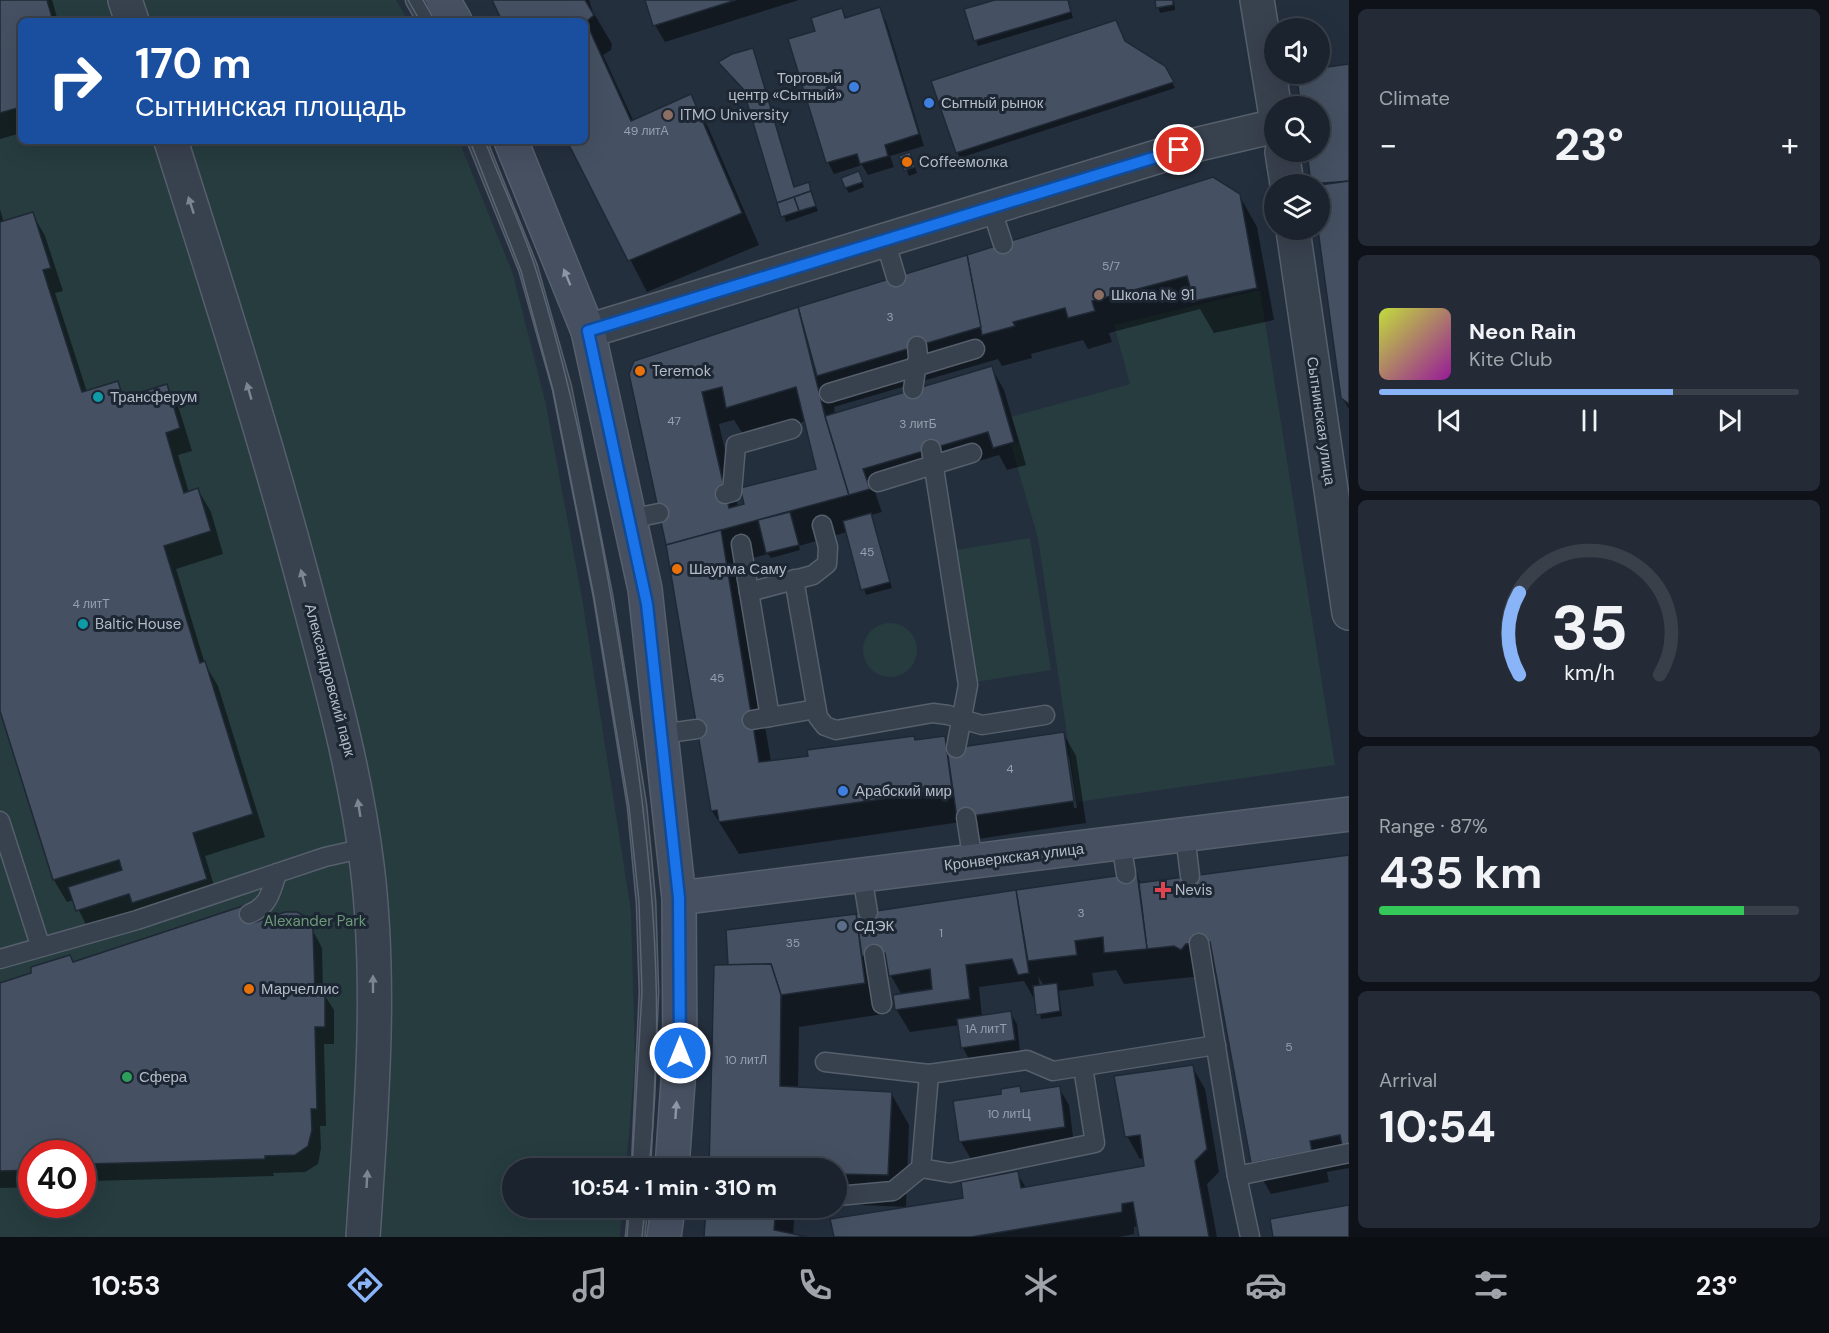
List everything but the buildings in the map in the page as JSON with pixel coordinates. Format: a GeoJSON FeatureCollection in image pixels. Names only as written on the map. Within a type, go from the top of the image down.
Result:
{"type":"FeatureCollection","features":[{"type":"Feature","properties":{"kind":"street"},"geometry":{"type":"LineString","coordinates":[[444,0],[453,18]]}},
{"type":"Feature","properties":{"kind":"street"},"geometry":{"type":"LineString","coordinates":[[1257,0],[1273,96]]}},
{"type":"Feature","properties":{"kind":"street"},"geometry":{"type":"LineString","coordinates":[[588,331],[1199,144],[1264,129]]}},
{"type":"Feature","properties":{"kind":"street","name":"Александровский парк"},"geometry":{"type":"LineString","coordinates":[[172,144],[227,315],[297,558],[352,764],[365,848],[373,926],[373,1011],[363,1237]]}},
{"type":"Feature","properties":{"kind":"street"},"geometry":{"type":"LineString","coordinates":[[512,144],[588,331],[645,516],[645,590],[679,898],[680,1053],[673,1158]]}},
{"type":"Feature","properties":{"kind":"street","name":"Сытнинская улица"},"geometry":{"type":"LineString","coordinates":[[1295,240],[1336,434],[1348,596]]}},
{"type":"Feature","properties":{"kind":"street","name":"Кронверкская улица"},"geometry":{"type":"LineString","coordinates":[[679,898],[973,862],[1124,859],[1185,835],[1349,814]]}},
{"type":"Feature","properties":{"kind":"street"},"geometry":{"type":"LineString","coordinates":[[664,1237],[667,1218]]}},
{"type":"Feature","properties":{"kind":"lane"},"geometry":{"type":"LineString","coordinates":[[415,0],[425,18]]}},
{"type":"Feature","properties":{"kind":"lane"},"geometry":{"type":"LineString","coordinates":[[478,144],[528,268],[562,388],[603,596],[637,806],[646,902],[649,992],[641,1158]]}},
{"type":"Feature","properties":{"kind":"lane"},"geometry":{"type":"LineString","coordinates":[[991,207],[1003,244]]}},
{"type":"Feature","properties":{"kind":"lane"},"geometry":{"type":"LineString","coordinates":[[885,240],[896,277]]}},
{"type":"Feature","properties":{"kind":"lane"},"geometry":{"type":"LineString","coordinates":[[913,389],[917,346]]}},
{"type":"Feature","properties":{"kind":"lane"},"geometry":{"type":"LineString","coordinates":[[829,393],[975,349]]}},
{"type":"Feature","properties":{"kind":"lane"},"geometry":{"type":"LineString","coordinates":[[725,494],[732,492],[736,445],[792,429]]}},
{"type":"Feature","properties":{"kind":"lane"},"geometry":{"type":"LineString","coordinates":[[879,482],[932,457],[972,453]]}},
{"type":"Feature","properties":{"kind":"lane"},"geometry":{"type":"LineString","coordinates":[[932,457],[968,685],[956,748]]}},
{"type":"Feature","properties":{"kind":"lane"},"geometry":{"type":"LineString","coordinates":[[749,592],[813,574],[827,564],[828,547],[822,525]]}},
{"type":"Feature","properties":{"kind":"lane"},"geometry":{"type":"LineString","coordinates":[[741,544],[749,592],[761,718],[816,709]]}},
{"type":"Feature","properties":{"kind":"lane"},"geometry":{"type":"LineString","coordinates":[[794,579],[816,709],[818,717],[825,726],[836,730],[933,714],[982,724],[1045,715]]}},
{"type":"Feature","properties":{"kind":"lane"},"geometry":{"type":"LineString","coordinates":[[661,735],[697,729]]}},
{"type":"Feature","properties":{"kind":"lane"},"geometry":{"type":"LineString","coordinates":[[966,817],[973,862]]}},
{"type":"Feature","properties":{"kind":"lane"},"geometry":{"type":"LineString","coordinates":[[0,821],[40,945]]}},
{"type":"Feature","properties":{"kind":"lane"},"geometry":{"type":"LineString","coordinates":[[1185,835],[1190,876]]}},
{"type":"Feature","properties":{"kind":"lane"},"geometry":{"type":"LineString","coordinates":[[0,958],[40,945],[137,920],[325,856],[365,848]]}},
{"type":"Feature","properties":{"kind":"lane"},"geometry":{"type":"LineString","coordinates":[[249,914],[260,910],[269,899],[277,873]]}},
{"type":"Feature","properties":{"kind":"lane"},"geometry":{"type":"LineString","coordinates":[[862,876],[868,912]]}},
{"type":"Feature","properties":{"kind":"lane"},"geometry":{"type":"LineString","coordinates":[[1199,943],[1237,1176],[1250,1237]]}},
{"type":"Feature","properties":{"kind":"lane"},"geometry":{"type":"LineString","coordinates":[[874,954],[882,1004]]}},
{"type":"Feature","properties":{"kind":"lane"},"geometry":{"type":"LineString","coordinates":[[825,1062],[929,1074],[1027,1060],[1053,1071],[1216,1045]]}},
{"type":"Feature","properties":{"kind":"lane"},"geometry":{"type":"LineString","coordinates":[[921,1168],[950,1173],[1095,1143],[1083,1067]]}},
{"type":"Feature","properties":{"kind":"lane"},"geometry":{"type":"LineString","coordinates":[[847,1195],[893,1191],[921,1168],[929,1074]]}},
{"type":"Feature","properties":{"kind":"lane"},"geometry":{"type":"LineString","coordinates":[[1237,1176],[1349,1153]]}},
{"type":"Feature","properties":{"kind":"lane"},"geometry":{"type":"LineString","coordinates":[[635,1237],[637,1218]]}},
{"type":"Feature","properties":{"kind":"green space","name":"Alexander Park"},"geometry":{"type":"Polygon","coordinates":[[[0,0],[396,0],[406,18],[18,18],[18,144],[460,144],[513,274],[546,405],[582,598],[631,911],[635,1061],[627,1158],[502,1158],[502,1218],[621,1218],[620,1237],[0,1237],[0,0]]]}},
{"type":"Feature","properties":{"kind":"green space"},"geometry":{"type":"Polygon","coordinates":[[[1260,290],[1335,765],[1077,802],[1038,538],[1011,445],[1019,442],[1011,417],[1130,384],[1114,325],[1260,290]]]}},
{"type":"Feature","properties":{"kind":"green space"},"geometry":{"type":"Polygon","coordinates":[[[1030,538],[1051,670],[976,682],[955,550],[1030,538]]]}},
{"type":"Feature","properties":{"kind":"green space"},"geometry":{"type":"Polygon","coordinates":[[[890,623],[900,625],[909,631],[915,640],[917,650],[915,660],[909,669],[900,675],[890,677],[880,675],[871,669],[865,660],[863,650],[865,640],[871,631],[880,625],[890,623]]]}},
{"type":"Feature","properties":{"kind":"tram line"},"geometry":{"type":"LineString","coordinates":[[408,0],[418,18]]}},
{"type":"Feature","properties":{"kind":"tram line"},"geometry":{"type":"LineString","coordinates":[[423,0],[433,18]]}},
{"type":"Feature","properties":{"kind":"tram line"},"geometry":{"type":"LineString","coordinates":[[471,144],[521,271],[553,390],[594,597],[629,807],[639,902],[642,991],[633,1158]]}},
{"type":"Feature","properties":{"kind":"tram line"},"geometry":{"type":"LineString","coordinates":[[486,144],[537,273],[565,373],[608,577],[625,680],[642,802],[654,924],[656,1045],[650,1158]]}},
{"type":"Feature","properties":{"kind":"tram line"},"geometry":{"type":"LineString","coordinates":[[627,1237],[628,1218]]}},
{"type":"Feature","properties":{"kind":"tram line"},"geometry":{"type":"LineString","coordinates":[[642,1237],[644,1218]]}},
{"type":"Feature","properties":{"kind":"place","name":"Торговый центр «Сытный»"},"geometry":{"type":"Point","coordinates":[854,87]}},
{"type":"Feature","properties":{"kind":"place","name":"Сытный рынок"},"geometry":{"type":"Point","coordinates":[929,103]}},
{"type":"Feature","properties":{"kind":"place","name":"ITMO University"},"geometry":{"type":"Point","coordinates":[668,115]}},
{"type":"Feature","properties":{"kind":"place","name":"Coffeeмолка"},"geometry":{"type":"Point","coordinates":[907,162]}},
{"type":"Feature","properties":{"kind":"place","name":"Школа № 91"},"geometry":{"type":"Point","coordinates":[1099,295]}},
{"type":"Feature","properties":{"kind":"place","name":"Teremok"},"geometry":{"type":"Point","coordinates":[640,371]}},
{"type":"Feature","properties":{"kind":"place","name":"Трансферум"},"geometry":{"type":"Point","coordinates":[98,397]}},
{"type":"Feature","properties":{"kind":"place","name":"Шаурма Саму"},"geometry":{"type":"Point","coordinates":[677,569]}},
{"type":"Feature","properties":{"kind":"place","name":"Baltic House"},"geometry":{"type":"Point","coordinates":[83,624]}},
{"type":"Feature","properties":{"kind":"place","name":"Арабский мир"},"geometry":{"type":"Point","coordinates":[843,791]}},
{"type":"Feature","properties":{"kind":"place","name":"Nevis"},"geometry":{"type":"Point","coordinates":[1163,890]}},
{"type":"Feature","properties":{"kind":"place","name":"СДЭК"},"geometry":{"type":"Point","coordinates":[842,926]}},
{"type":"Feature","properties":{"kind":"place","name":"Марчеллис"},"geometry":{"type":"Point","coordinates":[249,989]}},
{"type":"Feature","properties":{"kind":"place","name":"Сфера"},"geometry":{"type":"Point","coordinates":[127,1077]}},
{"type":"Feature","properties":{"kind":"route"},"geometry":{"type":"LineString","coordinates":[[680,1053],[679,898],[647,604],[588,331],[1179,150]]}}]}
